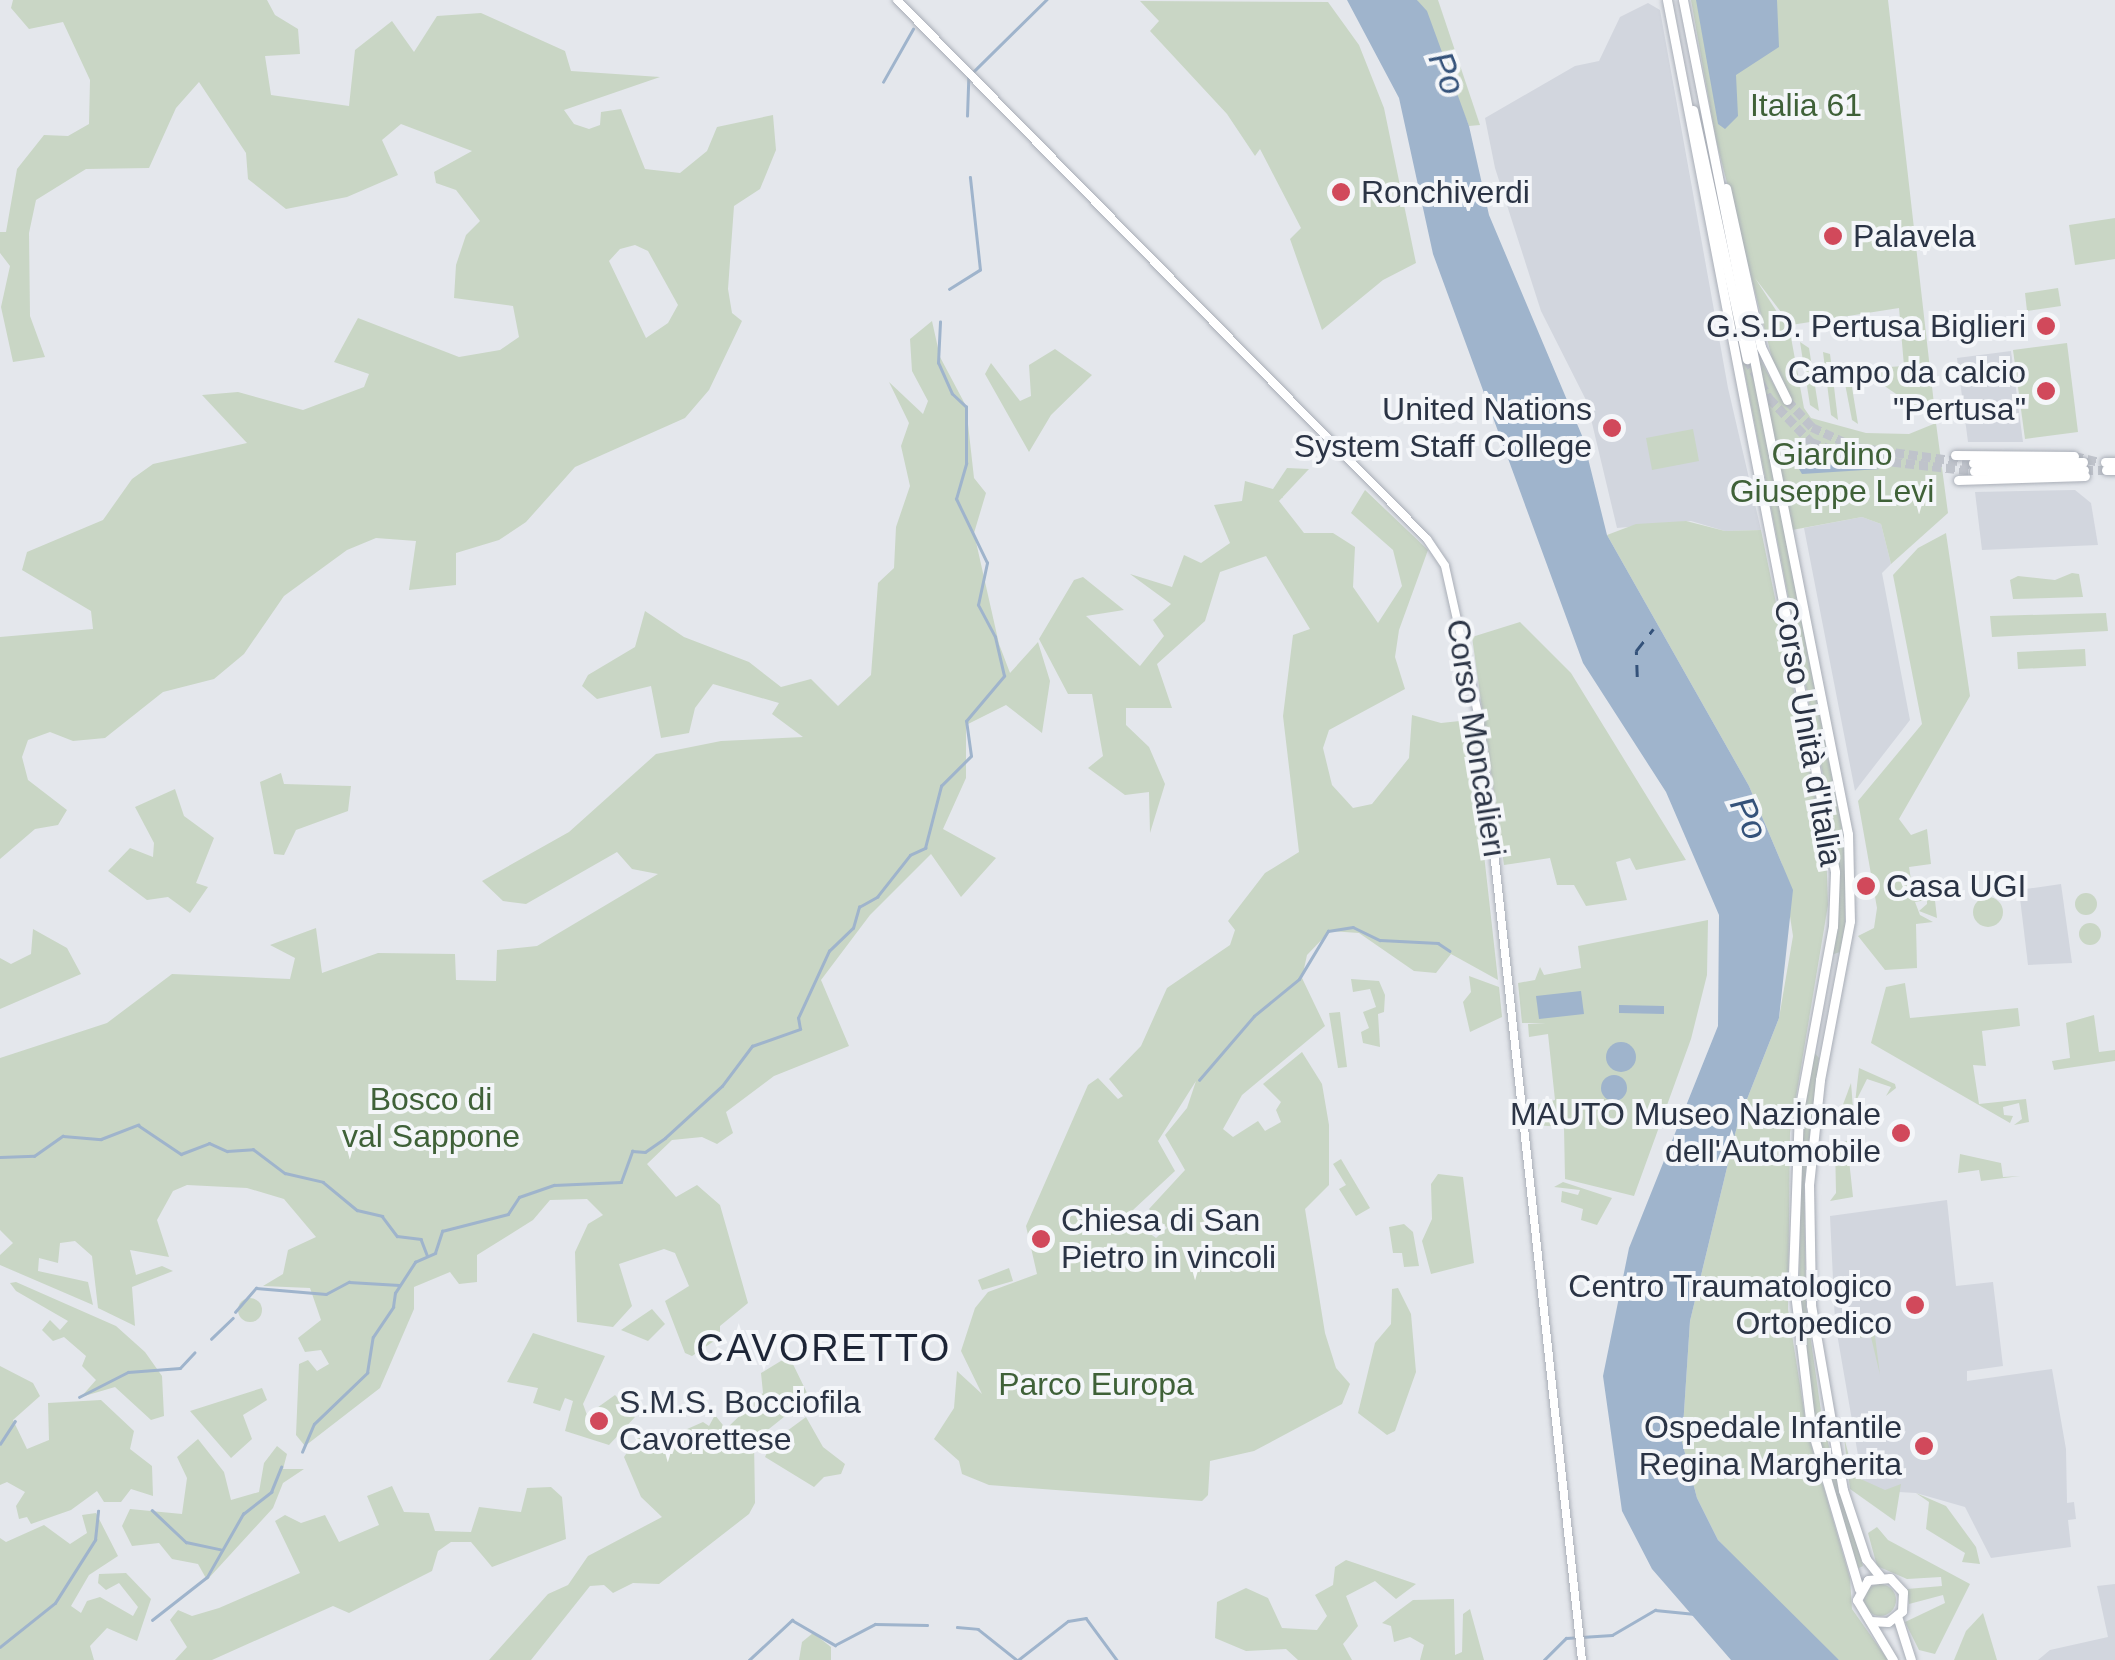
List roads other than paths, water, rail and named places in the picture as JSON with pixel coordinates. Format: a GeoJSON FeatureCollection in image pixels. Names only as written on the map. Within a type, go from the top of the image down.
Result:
{"type":"FeatureCollection","features":[{"type":"Feature","properties":{"kind":"main road","name":"Corso Moncalieri"},"geometry":{"type":"LineString","coordinates":[[897,0],[1426,539],[1445,566],[1478,709],[1582,1660]]}},
{"type":"Feature","properties":{"kind":"main road","name":"Corso Unità d'Italia"},"geometry":{"type":"LineString","coordinates":[[1667,0],[1831,837],[1834,919],[1796,1148],[1794,1308],[1811,1427],[1859,1589]]}},
{"type":"Feature","properties":{"kind":"main road","name":"Corso Unità d'Italia"},"geometry":{"type":"LineString","coordinates":[[1683,0],[1848,834],[1850,922],[1823,1057],[1809,1185],[1811,1305],[1844,1490],[1866,1560],[1880,1576]]}},
{"type":"Feature","properties":{"kind":"main road","name":"Corso Unità d'Italia"},"geometry":{"type":"LineString","coordinates":[[1676,54],[1704,148],[1748,358]]}},
{"type":"Feature","properties":{"kind":"main road","name":"Corso Unità d'Italia"},"geometry":{"type":"LineString","coordinates":[[1711,136],[1761,347],[1788,400]]}},
{"type":"Feature","properties":{"kind":"main road"},"geometry":{"type":"LineString","coordinates":[[1955,456],[2081,466]]}},
{"type":"Feature","properties":{"kind":"main road"},"geometry":{"type":"LineString","coordinates":[[1974,467],[2081,466]]}},
{"type":"Feature","properties":{"kind":"main road"},"geometry":{"type":"LineString","coordinates":[[1958,480],[2081,466]]}},
{"type":"Feature","properties":{"kind":"main road"},"geometry":{"type":"LineString","coordinates":[[1823,1057],[1815,1048],[1825,966]]}},
{"type":"Feature","properties":{"kind":"main road"},"geometry":{"type":"LineString","coordinates":[[1893,1660],[1858,1608],[1859,1589],[1880,1576],[1903,1592],[1898,1616],[1911,1660]]}},
{"type":"Feature","properties":{"kind":"main road"},"geometry":{"type":"LineString","coordinates":[[1870,1622],[1898,1616]]}},
{"type":"Feature","properties":{"kind":"water","name":"Po"},"geometry":{"type":"Polygon","coordinates":[[[1347,0],[1417,0],[1427,11],[1469,126],[1489,215],[1583,438],[1607,535],[1749,786],[1793,890],[1779,1018],[1738,1122],[1690,1321],[1682,1442],[1697,1498],[1718,1540],[1839,1660],[1731,1660],[1652,1569],[1622,1511],[1603,1376],[1629,1248],[1718,1026],[1719,915],[1666,792],[1583,663],[1433,254],[1399,98],[1347,0]]]}},
{"type":"Feature","properties":{"kind":"water"},"geometry":{"type":"Polygon","coordinates":[[[1696,0],[1777,0],[1779,47],[1736,75],[1738,116],[1725,129],[1718,124],[1696,0]]]}},
{"type":"Feature","properties":{"kind":"water"},"geometry":{"type":"Polygon","coordinates":[[[1843,463],[1880,469],[1802,474],[1799,469],[1843,463]]]}},
{"type":"Feature","properties":{"kind":"water"},"geometry":{"type":"Polygon","coordinates":[[[1581,991],[1584,1014],[1539,1019],[1536,996],[1581,991]]]}},
{"type":"Feature","properties":{"kind":"water"},"geometry":{"type":"Polygon","coordinates":[[[1619,1005],[1664,1006],[1664,1014],[1619,1013],[1619,1005]]]}},
{"type":"Feature","properties":{"kind":"water"},"geometry":{"type":"Polygon","coordinates":[[[1621,1042],[1631,1047],[1636,1057],[1631,1067],[1621,1072],[1611,1067],[1606,1057],[1611,1047],[1621,1042]]]}},
{"type":"Feature","properties":{"kind":"water"},"geometry":{"type":"Polygon","coordinates":[[[1614,1075],[1623,1079],[1627,1088],[1623,1097],[1614,1101],[1605,1097],[1601,1088],[1605,1079],[1614,1075]]]}},
{"type":"Feature","properties":{"kind":"waterway"},"geometry":{"type":"LineString","coordinates":[[973,72],[1046,0]]}},
{"type":"Feature","properties":{"kind":"waterway"},"geometry":{"type":"LineString","coordinates":[[883,82],[913,29]]}},
{"type":"Feature","properties":{"kind":"waterway"},"geometry":{"type":"LineString","coordinates":[[967,116],[968,78]]}},
{"type":"Feature","properties":{"kind":"waterway"},"geometry":{"type":"LineString","coordinates":[[949,289],[980,270],[970,178]]}},
{"type":"Feature","properties":{"kind":"waterway"},"geometry":{"type":"LineString","coordinates":[[302,1452],[314,1424],[367,1373],[373,1337],[393,1307],[395,1293],[415,1262],[435,1253],[442,1231],[508,1214],[519,1197],[554,1185],[621,1182],[632,1151],[645,1152],[665,1138],[722,1086],[752,1046],[800,1029],[798,1018],[829,951],[853,928],[859,907],[877,897],[910,855],[925,848],[941,786],[971,756],[966,721],[1004,676],[995,637],[978,605],[987,563],[956,499],[966,463],[966,407],[952,394],[938,363],[940,322]]}},
{"type":"Feature","properties":{"kind":"waterway"},"geometry":{"type":"LineString","coordinates":[[1199,1080],[1254,1016],[1299,979],[1328,931],[1353,927],[1380,940],[1438,943],[1450,951]]}},
{"type":"Feature","properties":{"kind":"waterway"},"geometry":{"type":"LineString","coordinates":[[0,1157],[34,1156],[63,1136],[101,1139],[138,1125],[181,1154],[209,1143],[227,1151],[253,1149],[285,1173],[323,1182],[357,1210],[382,1216],[397,1236],[421,1239],[427,1255]]}},
{"type":"Feature","properties":{"kind":"waterway"},"geometry":{"type":"LineString","coordinates":[[235,1312],[256,1288],[326,1294],[349,1282],[399,1285]]}},
{"type":"Feature","properties":{"kind":"waterway"},"geometry":{"type":"LineString","coordinates":[[211,1339],[233,1318]]}},
{"type":"Feature","properties":{"kind":"waterway"},"geometry":{"type":"LineString","coordinates":[[79,1397],[128,1372],[180,1368],[194,1353]]}},
{"type":"Feature","properties":{"kind":"waterway"},"geometry":{"type":"LineString","coordinates":[[0,1444],[15,1421]]}},
{"type":"Feature","properties":{"kind":"waterway"},"geometry":{"type":"LineString","coordinates":[[152,1620],[207,1577],[243,1514],[271,1492],[281,1467]]}},
{"type":"Feature","properties":{"kind":"waterway"},"geometry":{"type":"LineString","coordinates":[[152,1510],[186,1542],[220,1549]]}},
{"type":"Feature","properties":{"kind":"waterway"},"geometry":{"type":"LineString","coordinates":[[0,1647],[55,1603],[95,1540],[98,1511]]}},
{"type":"Feature","properties":{"kind":"waterway"},"geometry":{"type":"LineString","coordinates":[[1544,1660],[1566,1638],[1612,1635],[1655,1610],[1695,1614]]}},
{"type":"Feature","properties":{"kind":"waterway"},"geometry":{"type":"LineString","coordinates":[[1018,1660],[1068,1621],[1086,1618],[1117,1660]]}},
{"type":"Feature","properties":{"kind":"waterway"},"geometry":{"type":"LineString","coordinates":[[749,1660],[792,1620],[835,1645],[875,1624],[927,1625]]}},
{"type":"Feature","properties":{"kind":"waterway"},"geometry":{"type":"LineString","coordinates":[[957,1627],[978,1629],[1017,1660]]}},
{"type":"Feature","properties":{"kind":"tunnel"},"geometry":{"type":"LineString","coordinates":[[1747,359],[1769,398],[1811,442],[1852,457],[1974,471]]}},
{"type":"Feature","properties":{"kind":"tunnel"},"geometry":{"type":"LineString","coordinates":[[1787,400],[1812,427],[1855,447],[1973,463]]}},
{"type":"Feature","properties":{"kind":"tunnel"},"geometry":{"type":"LineString","coordinates":[[2074,456],[2099,462]]}},
{"type":"Feature","properties":{"kind":"tunnel"},"geometry":{"type":"LineString","coordinates":[[2084,470],[2106,470]]}},
{"type":"Feature","properties":{"kind":"place","name":"Ronchiverdi"},"geometry":{"type":"Point","coordinates":[1341,192]}},
{"type":"Feature","properties":{"kind":"place","name":"Palavela"},"geometry":{"type":"Point","coordinates":[1833,236]}},
{"type":"Feature","properties":{"kind":"place","name":"G.S.D. Pertusa Biglieri"},"geometry":{"type":"Point","coordinates":[2046,326]}},
{"type":"Feature","properties":{"kind":"place","name":"Campo da calcio \"Pertusa\""},"geometry":{"type":"Point","coordinates":[2046,391]}},
{"type":"Feature","properties":{"kind":"place","name":"United Nations System Staff College"},"geometry":{"type":"Point","coordinates":[1612,428]}},
{"type":"Feature","properties":{"kind":"place","name":"Casa UGI"},"geometry":{"type":"Point","coordinates":[1866,886]}},
{"type":"Feature","properties":{"kind":"place","name":"MAUTO Museo Nazionale dell'Automobile"},"geometry":{"type":"Point","coordinates":[1901,1133]}},
{"type":"Feature","properties":{"kind":"place","name":"Chiesa di San Pietro in vincoli"},"geometry":{"type":"Point","coordinates":[1041,1239]}},
{"type":"Feature","properties":{"kind":"place","name":"Centro Traumatologico Ortopedico"},"geometry":{"type":"Point","coordinates":[1915,1305]}},
{"type":"Feature","properties":{"kind":"place","name":"S.M.S. Bocciofila Cavorettese"},"geometry":{"type":"Point","coordinates":[599,1421]}},
{"type":"Feature","properties":{"kind":"place","name":"Ospedale Infantile Regina Margherita"},"geometry":{"type":"Point","coordinates":[1924,1446]}},
{"type":"Feature","properties":{"kind":"district","name":"CAVORETTO"},"geometry":{"type":"Point","coordinates":[824,1349]}},
{"type":"Feature","properties":{"kind":"park label","name":"Italia 61"},"geometry":{"type":"Point","coordinates":[1806,105]}},
{"type":"Feature","properties":{"kind":"park label","name":"Giardino Giuseppe Levi"},"geometry":{"type":"Point","coordinates":[1832,474]}},
{"type":"Feature","properties":{"kind":"park label","name":"Bosco di val Sappone"},"geometry":{"type":"Point","coordinates":[431,1118]}},
{"type":"Feature","properties":{"kind":"park label","name":"Parco Europa"},"geometry":{"type":"Point","coordinates":[1096,1384]}}]}
